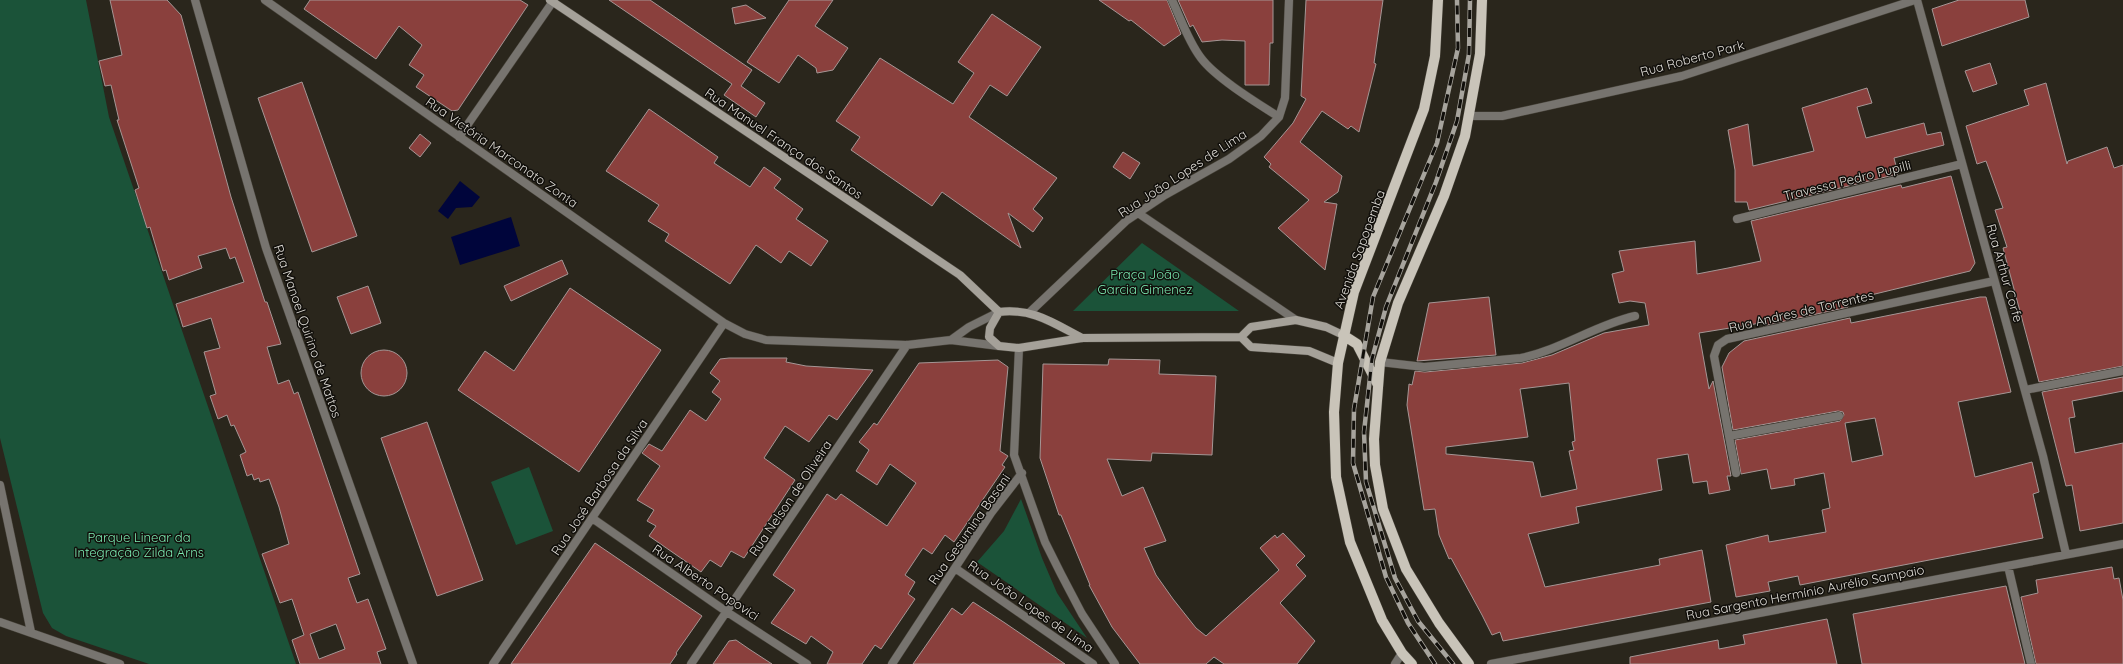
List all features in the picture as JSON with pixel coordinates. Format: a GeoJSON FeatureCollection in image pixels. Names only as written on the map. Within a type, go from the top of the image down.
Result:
{"type":"FeatureCollection","features":[{"type":"Feature","properties":{"kind":"main road","name":"Avenida Sapopemba"},"geometry":{"type":"LineString","coordinates":[[1412,664],[1402,653],[1382,620],[1350,542],[1336,477],[1334,412],[1338,363],[1343,335],[1354,292],[1424,109],[1435,56],[1438,0]]}},
{"type":"Feature","properties":{"kind":"main road"},"geometry":{"type":"LineString","coordinates":[[1469,664],[1439,623],[1406,569],[1383,509],[1375,465],[1374,439],[1380,362],[1398,303],[1444,196],[1465,136],[1480,54],[1482,0]]}},
{"type":"Feature","properties":{"kind":"main road"},"geometry":{"type":"LineString","coordinates":[[1343,335],[1357,344],[1378,385]]}},
{"type":"Feature","properties":{"kind":"street","name":"Rua Manoel Quirino de Mattos"},"geometry":{"type":"LineString","coordinates":[[196,0],[266,248],[414,664]]}},
{"type":"Feature","properties":{"kind":"street","name":"Rua Victória Marconato Zonta"},"geometry":{"type":"LineString","coordinates":[[265,0],[724,323],[745,334],[766,340],[907,345],[951,340],[999,346]]}},
{"type":"Feature","properties":{"kind":"street"},"geometry":{"type":"LineString","coordinates":[[1172,0],[1194,46],[1208,66],[1257,104],[1278,117]]}},
{"type":"Feature","properties":{"kind":"street","name":"Rua João Lopes de Lima"},"geometry":{"type":"LineString","coordinates":[[1030,313],[1126,221],[1229,159],[1261,136],[1278,117],[1285,98],[1289,0]]}},
{"type":"Feature","properties":{"kind":"street","name":"Rua Roberto Park"},"geometry":{"type":"LineString","coordinates":[[1469,116],[1502,116],[1682,76],[1916,0]]}},
{"type":"Feature","properties":{"kind":"street","name":"Rua Arthur Corfe"},"geometry":{"type":"LineString","coordinates":[[1916,0],[2043,456],[2066,554]]}},
{"type":"Feature","properties":{"kind":"street"},"geometry":{"type":"LineString","coordinates":[[459,137],[552,1]]}},
{"type":"Feature","properties":{"kind":"street","name":"Rua Manuel França dos Santos"},"geometry":{"type":"LineString","coordinates":[[552,1],[960,275],[999,312]]}},
{"type":"Feature","properties":{"kind":"street","name":"Travessa Pedro Pupilli"},"geometry":{"type":"LineString","coordinates":[[1737,218],[1962,164]]}},
{"type":"Feature","properties":{"kind":"street"},"geometry":{"type":"LineString","coordinates":[[1138,213],[1296,320]]}},
{"type":"Feature","properties":{"kind":"street","name":"Rua Andres de Torrentes"},"geometry":{"type":"LineString","coordinates":[[1736,473],[1714,356],[1718,345],[1727,339],[1994,281]]}},
{"type":"Feature","properties":{"kind":"street"},"geometry":{"type":"LineString","coordinates":[[951,340],[969,327],[999,312],[1015,310],[1030,313],[1082,338]]}},
{"type":"Feature","properties":{"kind":"street"},"geometry":{"type":"LineString","coordinates":[[999,312],[990,328],[990,337],[999,346],[1019,348],[1082,338],[1241,337],[1251,327],[1296,320],[1326,326],[1343,335]]}},
{"type":"Feature","properties":{"kind":"street"},"geometry":{"type":"LineString","coordinates":[[1380,362],[1424,367],[1521,358],[1533,355],[1601,326],[1635,316]]}},
{"type":"Feature","properties":{"kind":"street","name":"Rua José Barbosa da Silva"},"geometry":{"type":"LineString","coordinates":[[493,664],[724,323]]}},
{"type":"Feature","properties":{"kind":"street"},"geometry":{"type":"LineString","coordinates":[[1241,337],[1251,347],[1309,351],[1338,363]]}},
{"type":"Feature","properties":{"kind":"street","name":"Rua Nelson de Oliveira"},"geometry":{"type":"LineString","coordinates":[[691,664],[907,345]]}},
{"type":"Feature","properties":{"kind":"street","name":"Rua Gesumina Basani"},"geometry":{"type":"LineString","coordinates":[[892,664],[991,513],[1022,473],[1014,455],[1019,348]]}},
{"type":"Feature","properties":{"kind":"street"},"geometry":{"type":"LineString","coordinates":[[2025,390],[2123,371]]}},
{"type":"Feature","properties":{"kind":"street"},"geometry":{"type":"LineString","coordinates":[[1729,436],[1839,416]]}},
{"type":"Feature","properties":{"kind":"street"},"geometry":{"type":"LineString","coordinates":[[1022,473],[1045,542],[1082,614],[1115,664]]}},
{"type":"Feature","properties":{"kind":"street"},"geometry":{"type":"LineString","coordinates":[[0,485],[31,632]]}},
{"type":"Feature","properties":{"kind":"street","name":"Rua Alberto Popovici"},"geometry":{"type":"LineString","coordinates":[[592,518],[727,612],[807,664]]}},
{"type":"Feature","properties":{"kind":"street","name":"Rua Sargento Hermínio Aurélio Sampaio"},"geometry":{"type":"LineString","coordinates":[[1491,664],[2066,554],[2123,547]]}},
{"type":"Feature","properties":{"kind":"street"},"geometry":{"type":"LineString","coordinates":[[2008,566],[2031,664]]}},
{"type":"Feature","properties":{"kind":"street","name":"Rua João Lopes de Lima"},"geometry":{"type":"LineString","coordinates":[[955,568],[1093,664]]}},
{"type":"Feature","properties":{"kind":"street"},"geometry":{"type":"LineString","coordinates":[[0,622],[120,664]]}},
{"type":"Feature","properties":{"kind":"street"},"geometry":{"type":"LineString","coordinates":[[1395,664],[1402,653]]}},
{"type":"Feature","properties":{"kind":"green space","name":"Parque Linear da Integração Zilda Arns"},"geometry":{"type":"Polygon","coordinates":[[[0,0],[86,0],[109,117],[296,664],[149,664],[66,636],[52,628],[43,613],[0,438],[0,0]]]}},
{"type":"Feature","properties":{"kind":"green space","name":"Praça João Garcia Gimenez"},"geometry":{"type":"Polygon","coordinates":[[[1142,243],[1239,311],[1073,311],[1142,243]]]}},
{"type":"Feature","properties":{"kind":"green space"},"geometry":{"type":"Polygon","coordinates":[[[529,467],[553,531],[516,545],[491,482],[529,467]]]}},
{"type":"Feature","properties":{"kind":"green space"},"geometry":{"type":"Polygon","coordinates":[[[1021,499],[1042,558],[1057,593],[1087,638],[977,562],[1004,531],[1021,499]]]}},
{"type":"Feature","properties":{"kind":"shaded area"},"geometry":{"type":"Polygon","coordinates":[[[460,181],[480,197],[472,207],[456,208],[448,219],[438,211],[460,181]]]}},
{"type":"Feature","properties":{"kind":"shaded area"},"geometry":{"type":"Polygon","coordinates":[[[511,217],[520,246],[460,265],[451,237],[511,217]]]}},
{"type":"Feature","properties":{"kind":"building"},"geometry":{"type":"Polygon","coordinates":[[[110,0],[167,0],[181,15],[231,197],[265,302],[267,302],[281,344],[267,347],[278,384],[289,380],[294,394],[298,392],[360,574],[348,578],[357,603],[368,599],[386,649],[377,652],[381,664],[300,664],[292,640],[304,635],[292,599],[280,603],[262,554],[289,544],[279,507],[269,479],[260,482],[259,478],[254,480],[252,474],[247,476],[240,455],[246,452],[234,425],[231,426],[227,415],[218,419],[210,396],[216,394],[204,352],[220,348],[211,318],[183,327],[176,304],[244,282],[235,257],[230,259],[226,248],[198,256],[202,268],[169,280],[166,270],[163,271],[150,227],[147,228],[135,190],[139,188],[117,120],[119,120],[111,85],[105,86],[99,61],[122,55],[110,0]],[[336,624],[310,634],[319,659],[345,649],[336,624]]]}},
{"type":"Feature","properties":{"kind":"building"},"geometry":{"type":"Polygon","coordinates":[[[310,0],[520,0],[528,5],[458,110],[452,111],[416,87],[424,75],[409,65],[422,45],[399,26],[376,59],[304,9],[310,0]]]}},
{"type":"Feature","properties":{"kind":"building"},"geometry":{"type":"Polygon","coordinates":[[[609,0],[650,0],[752,70],[741,86],[765,103],[756,117],[724,95],[732,84],[609,0]]]}},
{"type":"Feature","properties":{"kind":"building"},"geometry":{"type":"Polygon","coordinates":[[[789,0],[833,0],[815,26],[848,48],[833,70],[817,73],[816,68],[798,55],[779,83],[747,62],[789,0]]]}},
{"type":"Feature","properties":{"kind":"building"},"geometry":{"type":"Polygon","coordinates":[[[1099,0],[1167,0],[1181,34],[1164,46],[1131,20],[1129,21],[1099,0]]]}},
{"type":"Feature","properties":{"kind":"building"},"geometry":{"type":"Polygon","coordinates":[[[1178,0],[1273,0],[1273,43],[1270,43],[1269,85],[1245,85],[1245,41],[1222,40],[1202,42],[1193,25],[1190,27],[1178,0]]]}},
{"type":"Feature","properties":{"kind":"building"},"geometry":{"type":"Polygon","coordinates":[[[1306,0],[1383,0],[1374,63],[1376,64],[1359,132],[1351,126],[1348,129],[1322,111],[1300,142],[1342,176],[1338,192],[1324,202],[1337,204],[1325,270],[1278,228],[1309,200],[1269,167],[1271,164],[1264,157],[1293,123],[1306,99],[1301,96],[1306,0]]]}},
{"type":"Feature","properties":{"kind":"building"},"geometry":{"type":"Polygon","coordinates":[[[1959,0],[2025,0],[2029,17],[1942,46],[1932,9],[1959,0]]]}},
{"type":"Feature","properties":{"kind":"building"},"geometry":{"type":"Polygon","coordinates":[[[746,5],[766,18],[735,24],[732,8],[746,5]]]}},
{"type":"Feature","properties":{"kind":"building"},"geometry":{"type":"Polygon","coordinates":[[[992,14],[1041,47],[1007,96],[990,85],[969,117],[1057,178],[1033,209],[1043,218],[1033,232],[1008,213],[1021,248],[942,192],[932,206],[851,150],[860,137],[836,121],[880,58],[953,104],[974,73],[958,62],[992,14]]]}},
{"type":"Feature","properties":{"kind":"building"},"geometry":{"type":"Polygon","coordinates":[[[1990,63],[1997,84],[1973,92],[1965,71],[1990,63]]]}},
{"type":"Feature","properties":{"kind":"building"},"geometry":{"type":"Polygon","coordinates":[[[302,82],[357,236],[312,252],[258,98],[302,82]]]}},
{"type":"Feature","properties":{"kind":"building"},"geometry":{"type":"Polygon","coordinates":[[[2046,83],[2067,164],[2068,161],[2107,147],[2114,168],[2123,165],[2123,366],[2039,382],[2003,248],[2007,247],[1995,210],[2003,208],[1986,161],[1977,164],[1966,126],[2029,105],[2024,90],[2046,83]]]}},
{"type":"Feature","properties":{"kind":"building"},"geometry":{"type":"Polygon","coordinates":[[[1867,88],[1872,103],[1857,107],[1866,138],[1924,123],[1927,135],[1941,132],[1944,145],[1894,158],[1898,174],[1749,210],[1747,202],[1735,202],[1735,170],[1728,130],[1748,124],[1753,166],[1814,151],[1802,108],[1867,88]]]}},
{"type":"Feature","properties":{"kind":"building"},"geometry":{"type":"Polygon","coordinates":[[[649,109],[718,157],[714,163],[750,187],[764,167],[781,179],[774,188],[803,209],[796,219],[828,241],[811,266],[789,251],[781,263],[756,245],[730,284],[665,241],[669,234],[648,221],[659,205],[606,171],[649,109]]]}},
{"type":"Feature","properties":{"kind":"building"},"geometry":{"type":"Polygon","coordinates":[[[420,134],[431,143],[420,157],[409,148],[420,134]]]}},
{"type":"Feature","properties":{"kind":"building"},"geometry":{"type":"Polygon","coordinates":[[[1123,152],[1140,163],[1130,179],[1113,167],[1123,152]]]}},
{"type":"Feature","properties":{"kind":"building"},"geometry":{"type":"Polygon","coordinates":[[[1951,176],[1975,263],[1970,271],[1846,301],[1848,307],[1763,326],[1767,322],[1699,333],[1709,389],[1713,381],[1731,476],[1727,476],[1730,490],[1709,494],[1707,481],[1693,483],[1688,454],[1657,459],[1662,490],[1576,507],[1579,523],[1528,534],[1545,587],[1660,565],[1659,559],[1702,550],[1711,602],[1503,641],[1500,632],[1492,635],[1451,558],[1449,559],[1439,535],[1435,509],[1424,510],[1407,405],[1409,384],[1412,385],[1415,371],[1425,372],[1522,363],[1552,355],[1604,333],[1649,325],[1645,303],[1630,301],[1619,303],[1612,274],[1624,271],[1619,251],[1695,241],[1697,274],[1761,261],[1751,221],[1901,185],[1902,188],[1951,176]],[[1569,383],[1520,389],[1528,437],[1446,447],[1446,454],[1533,462],[1541,497],[1577,489],[1569,451],[1574,450],[1572,442],[1575,441],[1569,383]]]}},
{"type":"Feature","properties":{"kind":"building"},"geometry":{"type":"Polygon","coordinates":[[[562,260],[568,274],[511,301],[504,286],[562,260]]]}},
{"type":"Feature","properties":{"kind":"building"},"geometry":{"type":"Polygon","coordinates":[[[368,286],[381,323],[351,334],[337,297],[368,286]]]}},
{"type":"Feature","properties":{"kind":"building"},"geometry":{"type":"Polygon","coordinates":[[[570,288],[661,350],[579,472],[458,390],[485,351],[514,371],[570,288]]]}},
{"type":"Feature","properties":{"kind":"building"},"geometry":{"type":"Polygon","coordinates":[[[1489,297],[1496,355],[1417,361],[1429,303],[1489,297]]]}},
{"type":"Feature","properties":{"kind":"building"},"geometry":{"type":"Polygon","coordinates":[[[1986,297],[2011,392],[1958,402],[1975,477],[2032,462],[2039,492],[2033,494],[2043,538],[1800,585],[1798,576],[1768,582],[1770,591],[1736,597],[1726,545],[1768,535],[1769,542],[1826,532],[1822,510],[1830,508],[1824,473],[1794,479],[1795,485],[1771,489],[1767,469],[1741,474],[1735,440],[1840,421],[1844,415],[1843,412],[1838,411],[1733,430],[1722,367],[1729,353],[1744,341],[1850,318],[1851,323],[1986,297]],[[1875,418],[1845,423],[1852,462],[1883,455],[1875,418]]]}},
{"type":"Feature","properties":{"kind":"building"},"geometry":{"type":"Polygon","coordinates":[[[384,350],[397,354],[403,360],[407,373],[403,386],[397,392],[384,396],[371,392],[365,386],[361,373],[365,360],[371,354],[384,350]]]}},
{"type":"Feature","properties":{"kind":"building"},"geometry":{"type":"Polygon","coordinates":[[[787,358],[786,362],[806,366],[873,370],[837,420],[829,415],[809,442],[785,426],[764,458],[795,480],[744,558],[731,551],[721,567],[710,560],[701,572],[649,536],[656,526],[647,521],[654,510],[637,500],[660,466],[642,453],[649,444],[662,451],[690,410],[706,421],[721,399],[712,392],[720,381],[710,373],[720,359],[787,358]]]}},
{"type":"Feature","properties":{"kind":"building"},"geometry":{"type":"Polygon","coordinates":[[[1109,359],[1160,360],[1159,374],[1216,376],[1212,455],[1152,453],[1151,461],[1107,459],[1122,496],[1143,487],[1166,541],[1144,548],[1156,575],[1196,628],[1206,636],[1279,570],[1260,548],[1275,535],[1277,538],[1283,533],[1305,556],[1296,565],[1306,576],[1280,603],[1315,641],[1297,664],[1224,664],[1214,657],[1206,664],[1140,664],[1112,627],[1089,585],[1061,515],[1059,515],[1040,458],[1043,364],[1108,365],[1109,359]]]}},
{"type":"Feature","properties":{"kind":"building"},"geometry":{"type":"Polygon","coordinates":[[[998,360],[1008,367],[1000,451],[1008,456],[1002,465],[1005,467],[954,542],[945,535],[932,554],[923,548],[905,575],[915,582],[908,594],[915,599],[881,649],[875,645],[862,664],[827,664],[833,652],[811,636],[806,644],[771,623],[795,590],[773,575],[827,494],[836,500],[841,494],[887,526],[916,483],[890,464],[877,485],[856,471],[869,450],[859,442],[874,423],[877,425],[919,363],[998,360]]]}},
{"type":"Feature","properties":{"kind":"building"},"geometry":{"type":"Polygon","coordinates":[[[2123,377],[2123,391],[2072,401],[2075,417],[2069,418],[2075,453],[2123,443],[2123,523],[2080,531],[2072,485],[2066,486],[2042,392],[2123,377]]]}},
{"type":"Feature","properties":{"kind":"building"},"geometry":{"type":"Polygon","coordinates":[[[427,422],[483,580],[437,596],[381,438],[427,422]]]}},
{"type":"Feature","properties":{"kind":"building"},"geometry":{"type":"Polygon","coordinates":[[[595,543],[702,616],[676,653],[677,654],[670,664],[511,664],[595,543]]]}},
{"type":"Feature","properties":{"kind":"building"},"geometry":{"type":"Polygon","coordinates":[[[2112,567],[2114,579],[2119,578],[2123,600],[2123,664],[2036,664],[2021,597],[2038,593],[2036,580],[2112,567]]]}},
{"type":"Feature","properties":{"kind":"building"},"geometry":{"type":"Polygon","coordinates":[[[2006,586],[2025,664],[1862,664],[1853,614],[2006,586]]]}},
{"type":"Feature","properties":{"kind":"building"},"geometry":{"type":"Polygon","coordinates":[[[973,602],[1065,664],[913,664],[952,608],[962,615],[973,602]]]}},
{"type":"Feature","properties":{"kind":"building"},"geometry":{"type":"Polygon","coordinates":[[[1827,619],[1837,664],[1630,664],[1630,657],[1718,640],[1719,649],[1745,644],[1743,635],[1827,619]]]}},
{"type":"Feature","properties":{"kind":"building"},"geometry":{"type":"Polygon","coordinates":[[[736,640],[772,664],[713,664],[729,641],[736,640]]]}},
{"type":"Feature","properties":{"kind":"railway"},"geometry":{"type":"LineString","coordinates":[[1435,664],[1408,623],[1386,577],[1353,463],[1354,409],[1373,297],[1437,143],[1458,48],[1457,0]]}},
{"type":"Feature","properties":{"kind":"railway"},"geometry":{"type":"LineString","coordinates":[[1453,664],[1418,621],[1395,578],[1366,482],[1364,432],[1372,359],[1386,307],[1436,182],[1457,121],[1469,54],[1470,0]]}}]}
